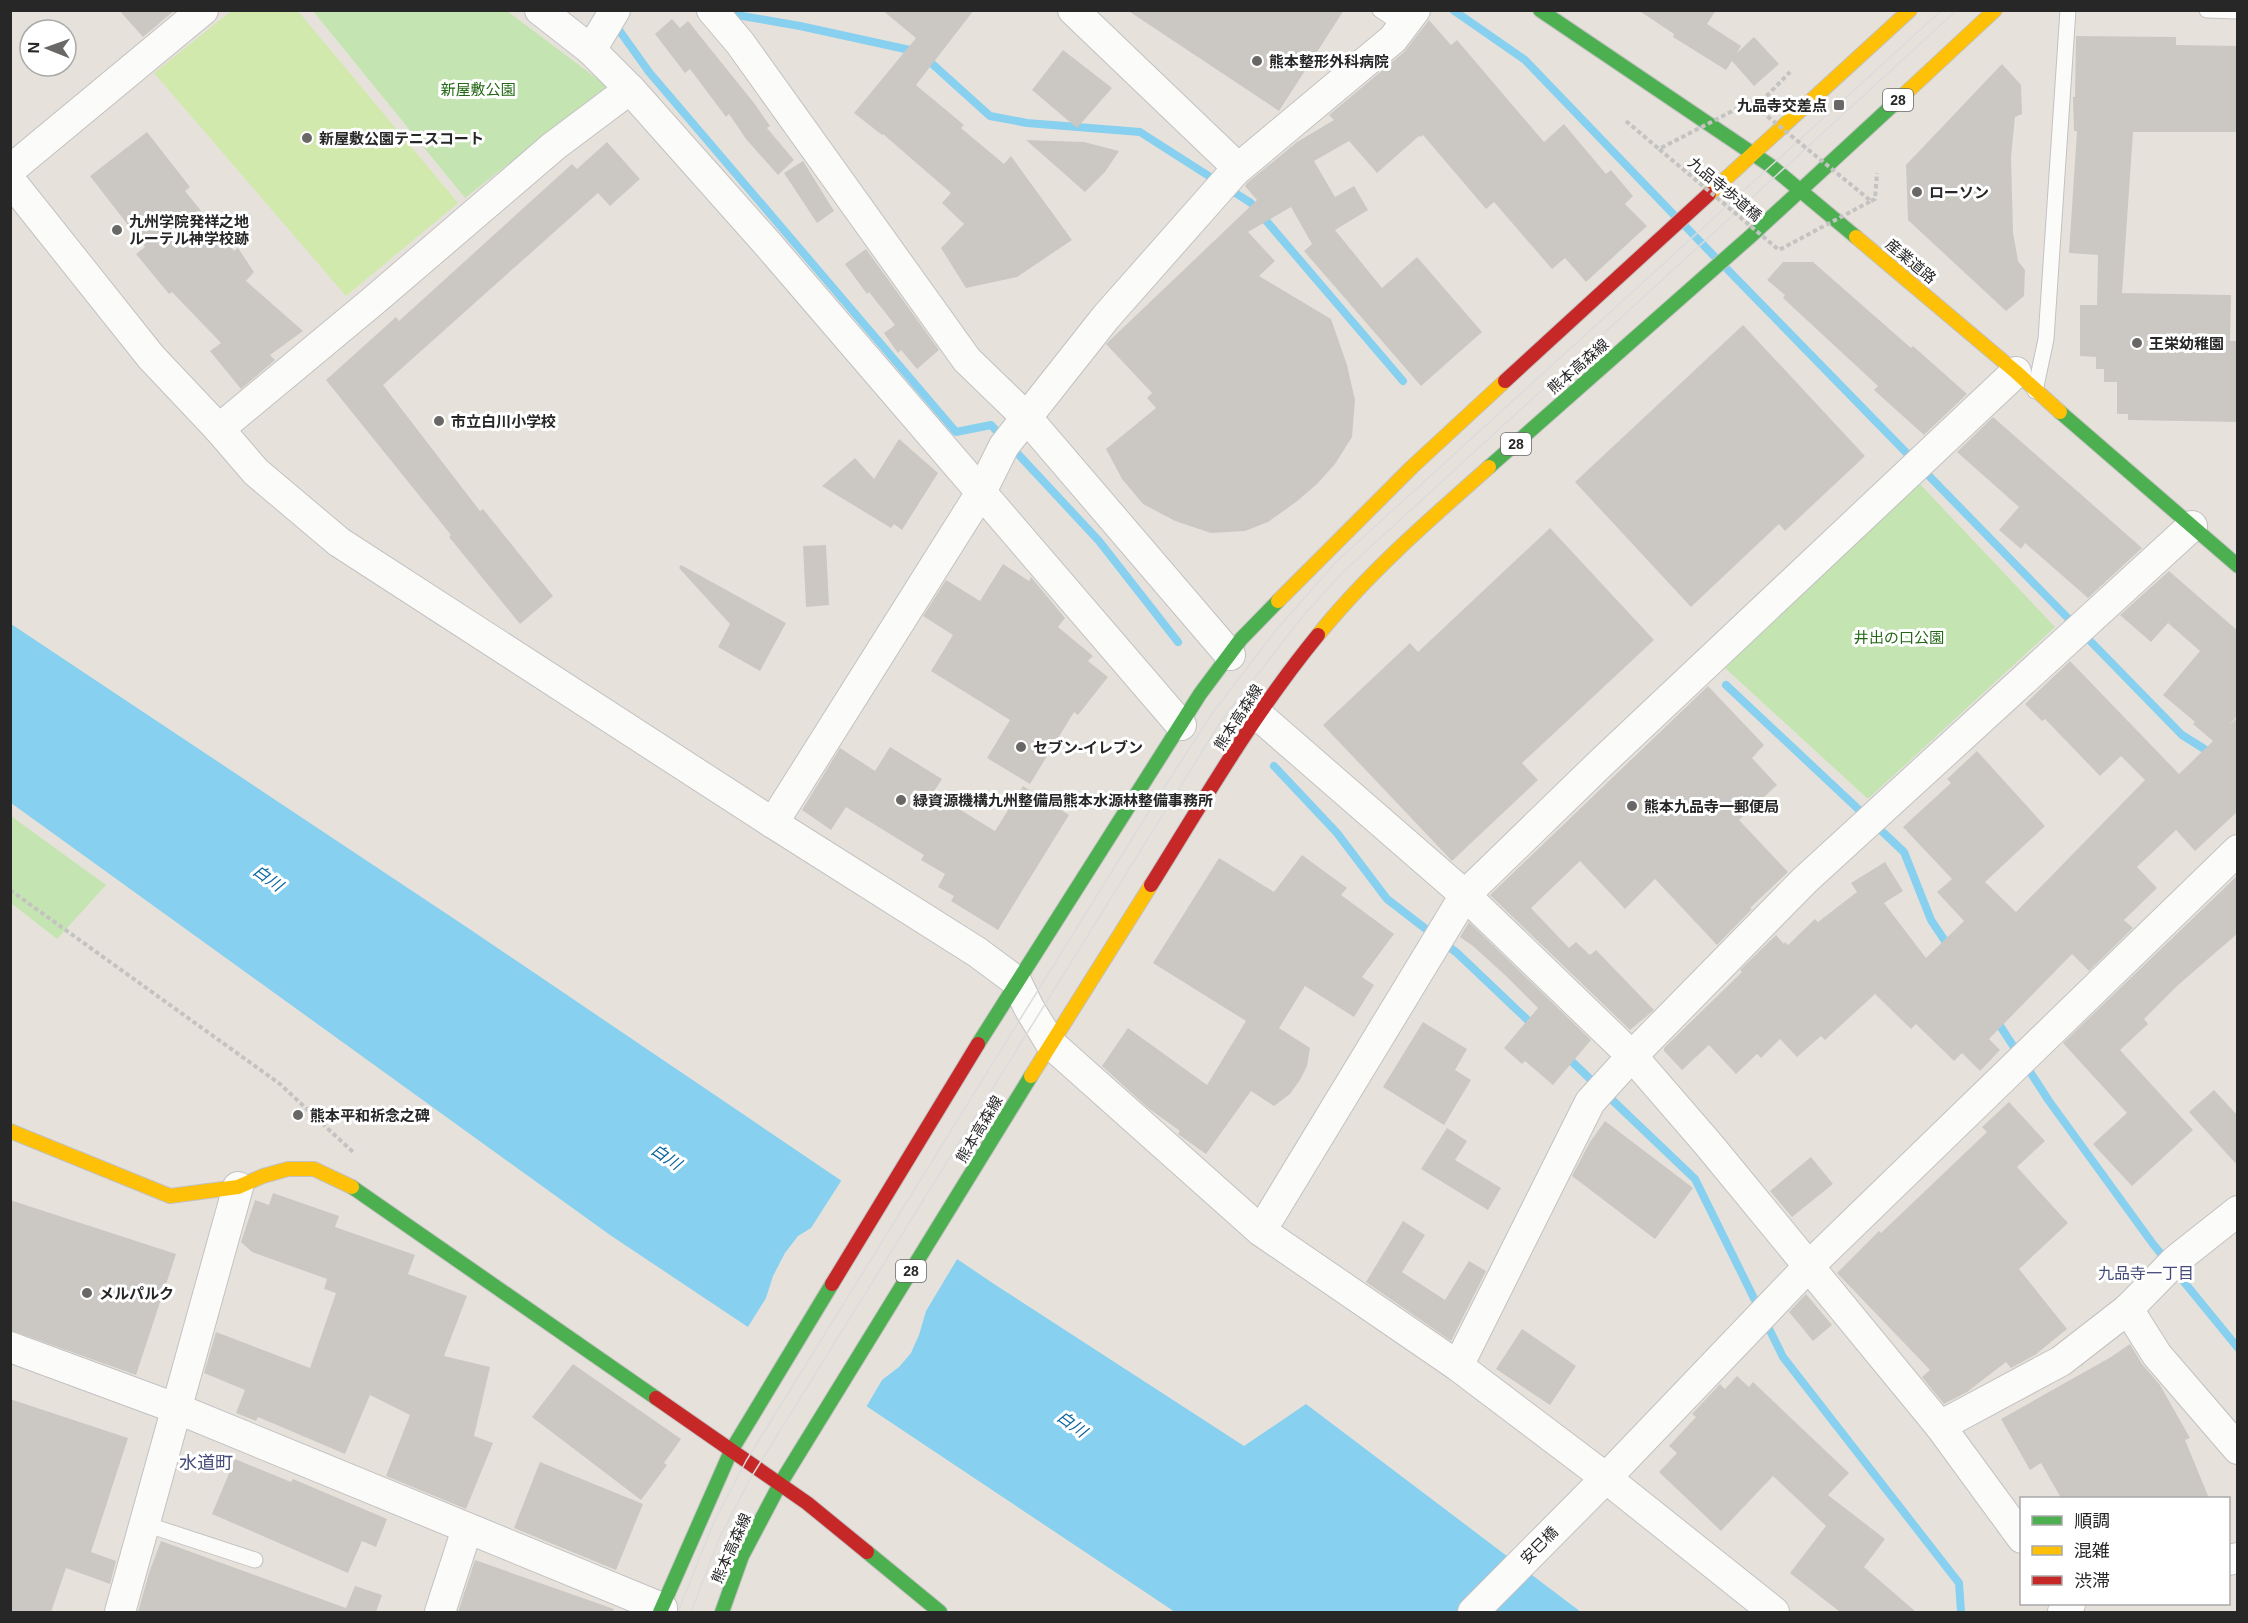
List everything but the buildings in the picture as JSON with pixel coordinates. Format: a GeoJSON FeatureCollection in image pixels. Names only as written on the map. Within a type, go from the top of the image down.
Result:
{"type":"FeatureCollection","features":[{"type":"Feature","properties":{"kind":"main road","name":"産業道路"},"geometry":{"type":"LineString","coordinates":[[1540,10],[1754,153],[1801,190],[2026,381],[2238,566]]}},
{"type":"Feature","properties":{"kind":"main road"},"geometry":{"type":"LineString","coordinates":[[661,1610],[731,1451],[1016,981],[1200,694],[1241,639],[1412,467],[1910,10]]}},
{"type":"Feature","properties":{"kind":"main road","name":"熊本高森線"},"geometry":{"type":"LineString","coordinates":[[722,1612],[742,1556],[780,1484],[1046,1051],[1238,746],[1290,669],[1348,598],[1423,526],[1801,190],[1995,10]]}},
{"type":"Feature","properties":{"kind":"main road"},"geometry":{"type":"LineString","coordinates":[[10,1131],[170,1196],[238,1187],[263,1176],[288,1169],[314,1169],[353,1188],[807,1503],[940,1612]]}},
{"type":"Feature","properties":{"kind":"street"},"geometry":{"type":"LineString","coordinates":[[10,170],[203,10]]}},
{"type":"Feature","properties":{"kind":"street"},"geometry":{"type":"LineString","coordinates":[[540,10],[604,30],[630,88],[766,242],[980,494],[1181,725]]}},
{"type":"Feature","properties":{"kind":"street"},"geometry":{"type":"LineString","coordinates":[[712,10],[740,43],[1017,431],[1224,662]]}},
{"type":"Feature","properties":{"kind":"street"},"geometry":{"type":"LineString","coordinates":[[1073,10],[1236,170]]}},
{"type":"Feature","properties":{"kind":"street"},"geometry":{"type":"LineString","coordinates":[[773,823],[980,494],[1017,431],[1106,317],[1236,170],[1393,39],[1400,16]]}},
{"type":"Feature","properties":{"kind":"street"},"geometry":{"type":"LineString","coordinates":[[219,429],[555,146],[630,88]]}},
{"type":"Feature","properties":{"kind":"street"},"geometry":{"type":"LineString","coordinates":[[10,180],[151,357],[256,472],[339,542],[977,952],[1016,981],[1046,1051],[1261,1231],[1458,1366],[1606,1478],[1774,1612]]}},
{"type":"Feature","properties":{"kind":"street"},"geometry":{"type":"LineString","coordinates":[[1261,1231],[1465,895],[1601,763],[1915,468],[2026,381]]}},
{"type":"Feature","properties":{"kind":"street"},"geometry":{"type":"LineString","coordinates":[[1458,1366],[1590,1102],[1632,1056],[1805,880],[2192,526]]}},
{"type":"Feature","properties":{"kind":"street"},"geometry":{"type":"LineString","coordinates":[[1256,718],[1465,895],[1632,1056],[1940,1426],[2020,1535]]}},
{"type":"Feature","properties":{"kind":"street","name":"安巳橋"},"geometry":{"type":"LineString","coordinates":[[1473,1612],[1809,1267],[2238,850]]}},
{"type":"Feature","properties":{"kind":"street"},"geometry":{"type":"LineString","coordinates":[[120,1612],[238,1187]]}},
{"type":"Feature","properties":{"kind":"street"},"geometry":{"type":"LineString","coordinates":[[1940,1426],[2061,1361],[2128,1309],[2176,1260],[2238,1211]]}},
{"type":"Feature","properties":{"kind":"street"},"geometry":{"type":"LineString","coordinates":[[2128,1309],[2157,1355],[2238,1449]]}},
{"type":"Feature","properties":{"kind":"street"},"geometry":{"type":"LineString","coordinates":[[10,1347],[178,1409],[661,1610]]}},
{"type":"Feature","properties":{"kind":"street"},"geometry":{"type":"LineString","coordinates":[[440,1612],[467,1529]]}},
{"type":"Feature","properties":{"kind":"lane"},"geometry":{"type":"LineString","coordinates":[[2026,381],[2046,339],[2068,10]]}},
{"type":"Feature","properties":{"kind":"lane"},"geometry":{"type":"LineString","coordinates":[[2208,10],[2238,11]]}},
{"type":"Feature","properties":{"kind":"lane"},"geometry":{"type":"LineString","coordinates":[[145,1524],[255,1560]]}},
{"type":"Feature","properties":{"kind":"path"},"geometry":{"type":"LineString","coordinates":[[1790,72],[1756,107],[1871,201],[1875,199],[1877,173]]}},
{"type":"Feature","properties":{"kind":"path","name":"九品寺歩道橋"},"geometry":{"type":"LineString","coordinates":[[1756,107],[1750,102],[1659,149],[1779,250],[1871,201]]}},
{"type":"Feature","properties":{"kind":"path"},"geometry":{"type":"LineString","coordinates":[[1626,120],[1659,149]]}},
{"type":"Feature","properties":{"kind":"path"},"geometry":{"type":"LineString","coordinates":[[10,890],[280,1084],[344,1146],[363,1159]]}},
{"type":"Feature","properties":{"kind":"green space","name":"新屋敷公園テニスコート"},"geometry":{"type":"Polygon","coordinates":[[[231,11],[298,11],[458,203],[346,296],[154,73],[231,11]]]}},
{"type":"Feature","properties":{"kind":"green space","name":"新屋敷公園"},"geometry":{"type":"Polygon","coordinates":[[[313,11],[507,11],[607,86],[465,198],[313,11]]]}},
{"type":"Feature","properties":{"kind":"green space","name":"井出の口公園"},"geometry":{"type":"Polygon","coordinates":[[[1918,482],[2055,627],[1868,799],[1725,668],[1918,482]]]}},
{"type":"Feature","properties":{"kind":"green space"},"geometry":{"type":"Polygon","coordinates":[[[11,816],[106,885],[57,939],[11,903],[11,816]]]}},
{"type":"Feature","properties":{"kind":"water","name":"白川"},"geometry":{"type":"Polygon","coordinates":[[[11,624],[471,930],[994,1284],[1244,1446],[1306,1404],[1581,1612],[1175,1612],[610,1235],[11,803],[11,624]]]}},
{"type":"Feature","properties":{"kind":"pier"},"geometry":{"type":"Polygon","coordinates":[[[843,1178],[959,1256],[926,1311],[911,1353],[899,1367],[882,1380],[865,1409],[746,1330],[766,1298],[773,1276],[785,1253],[798,1236],[811,1228],[843,1178]]]}},
{"type":"Feature","properties":{"kind":"waterway"},"geometry":{"type":"LineString","coordinates":[[1453,10],[1525,60],[1676,217]]}},
{"type":"Feature","properties":{"kind":"waterway"},"geometry":{"type":"LineString","coordinates":[[725,13],[800,26],[919,52],[990,116],[1027,123],[1140,132],[1251,203],[1403,381]]}},
{"type":"Feature","properties":{"kind":"waterway"},"geometry":{"type":"LineString","coordinates":[[614,23],[649,72],[956,432],[991,425],[1099,541],[1178,642]]}},
{"type":"Feature","properties":{"kind":"waterway"},"geometry":{"type":"LineString","coordinates":[[1685,226],[1716,258]]}},
{"type":"Feature","properties":{"kind":"waterway"},"geometry":{"type":"LineString","coordinates":[[1725,267],[2182,735],[2214,755]]}},
{"type":"Feature","properties":{"kind":"waterway"},"geometry":{"type":"LineString","coordinates":[[1726,685],[1904,852],[1931,920],[1951,950]]}},
{"type":"Feature","properties":{"kind":"waterway"},"geometry":{"type":"LineString","coordinates":[[1274,766],[1337,833],[1387,899],[1457,953],[1536,1028]]}},
{"type":"Feature","properties":{"kind":"waterway"},"geometry":{"type":"LineString","coordinates":[[1995,1018],[2049,1101],[2153,1244],[2238,1348]]}},
{"type":"Feature","properties":{"kind":"waterway"},"geometry":{"type":"LineString","coordinates":[[1565,1055],[1695,1179],[1783,1357],[1959,1583],[1961,1612]]}},
{"type":"Feature","properties":{"kind":"tram line"},"geometry":{"type":"LineString","coordinates":[[678,1612],[713,1524],[746,1461],[1158,797],[1213,712],[1277,629],[1337,561],[1942,10]]}},
{"type":"Feature","properties":{"kind":"tram line"},"geometry":{"type":"LineString","coordinates":[[691,1612],[719,1539],[750,1479],[1221,721],[1303,616],[1342,573],[1957,10]]}},
{"type":"Feature","properties":{"kind":"traffic: fast"},"geometry":{"type":"LineString","coordinates":[[1540,10],[1771,166],[1856,237]]}},
{"type":"Feature","properties":{"kind":"traffic: fast"},"geometry":{"type":"LineString","coordinates":[[1489,467],[1753,234],[1895,103]]}},
{"type":"Feature","properties":{"kind":"traffic: fast"},"geometry":{"type":"LineString","coordinates":[[2060,412],[2238,566]]}},
{"type":"Feature","properties":{"kind":"traffic: fast"},"geometry":{"type":"LineString","coordinates":[[978,1044],[1200,694],[1241,639],[1278,601]]}},
{"type":"Feature","properties":{"kind":"traffic: fast"},"geometry":{"type":"LineString","coordinates":[[722,1612],[742,1556],[780,1484],[1031,1076]]}},
{"type":"Feature","properties":{"kind":"traffic: fast"},"geometry":{"type":"LineString","coordinates":[[352,1187],[656,1398]]}},
{"type":"Feature","properties":{"kind":"traffic: fast"},"geometry":{"type":"LineString","coordinates":[[660,1612],[731,1451],[832,1284]]}},
{"type":"Feature","properties":{"kind":"traffic: fast"},"geometry":{"type":"LineString","coordinates":[[867,1552],[940,1612]]}},
{"type":"Feature","properties":{"kind":"traffic: slow"},"geometry":{"type":"LineString","coordinates":[[1709,194],[1910,10]]}},
{"type":"Feature","properties":{"kind":"traffic: slow"},"geometry":{"type":"LineString","coordinates":[[1895,103],[1995,10]]}},
{"type":"Feature","properties":{"kind":"traffic: slow"},"geometry":{"type":"LineString","coordinates":[[1856,237],[2060,412]]}},
{"type":"Feature","properties":{"kind":"traffic: slow"},"geometry":{"type":"LineString","coordinates":[[1278,601],[1412,467],[1505,381]]}},
{"type":"Feature","properties":{"kind":"traffic: slow"},"geometry":{"type":"LineString","coordinates":[[1318,635],[1378,569],[1489,467]]}},
{"type":"Feature","properties":{"kind":"traffic: slow"},"geometry":{"type":"LineString","coordinates":[[1031,1076],[1151,885]]}},
{"type":"Feature","properties":{"kind":"traffic: slow"},"geometry":{"type":"LineString","coordinates":[[10,1131],[170,1196],[238,1187],[263,1176],[288,1169],[314,1169],[352,1187]]}},
{"type":"Feature","properties":{"kind":"traffic: jam"},"geometry":{"type":"LineString","coordinates":[[1505,381],[1709,194]]}},
{"type":"Feature","properties":{"kind":"traffic: jam"},"geometry":{"type":"LineString","coordinates":[[1151,885],[1251,726],[1318,635]]}},
{"type":"Feature","properties":{"kind":"traffic: jam"},"geometry":{"type":"LineString","coordinates":[[832,1284],[978,1044]]}},
{"type":"Feature","properties":{"kind":"traffic: jam"},"geometry":{"type":"LineString","coordinates":[[656,1398],[807,1503],[867,1552]]}},
{"type":"Feature","properties":{"kind":"place","name":"熊本整形外科病院"},"geometry":{"type":"Point","coordinates":[1257,61]}},
{"type":"Feature","properties":{"kind":"place","name":"九品寺交差点"},"geometry":{"type":"Point","coordinates":[1839,105]}},
{"type":"Feature","properties":{"kind":"place","name":"新屋敷公園テニスコート"},"geometry":{"type":"Point","coordinates":[307,138]}},
{"type":"Feature","properties":{"kind":"place","name":"ローソン"},"geometry":{"type":"Point","coordinates":[1917,192]}},
{"type":"Feature","properties":{"kind":"place","name":"九州学院発祥之地 ルーテル神学校跡"},"geometry":{"type":"Point","coordinates":[117,230]}},
{"type":"Feature","properties":{"kind":"place","name":"王栄幼稚園"},"geometry":{"type":"Point","coordinates":[2137,343]}},
{"type":"Feature","properties":{"kind":"place","name":"市立白川小学校"},"geometry":{"type":"Point","coordinates":[439,421]}},
{"type":"Feature","properties":{"kind":"place","name":"セブン-イレブン"},"geometry":{"type":"Point","coordinates":[1021,747]}},
{"type":"Feature","properties":{"kind":"place","name":"緑資源機構九州整備局熊本水源林整備事務所"},"geometry":{"type":"Point","coordinates":[901,800]}},
{"type":"Feature","properties":{"kind":"place","name":"熊本九品寺一郵便局"},"geometry":{"type":"Point","coordinates":[1632,806]}},
{"type":"Feature","properties":{"kind":"place","name":"熊本平和祈念之碑"},"geometry":{"type":"Point","coordinates":[298,1115]}},
{"type":"Feature","properties":{"kind":"place","name":"メルパルク"},"geometry":{"type":"Point","coordinates":[87,1293]}},
{"type":"Feature","properties":{"kind":"district","name":"九品寺一丁目"},"geometry":{"type":"Point","coordinates":[2146,1273]}},
{"type":"Feature","properties":{"kind":"district","name":"水道町"},"geometry":{"type":"Point","coordinates":[206,1463]}}]}
